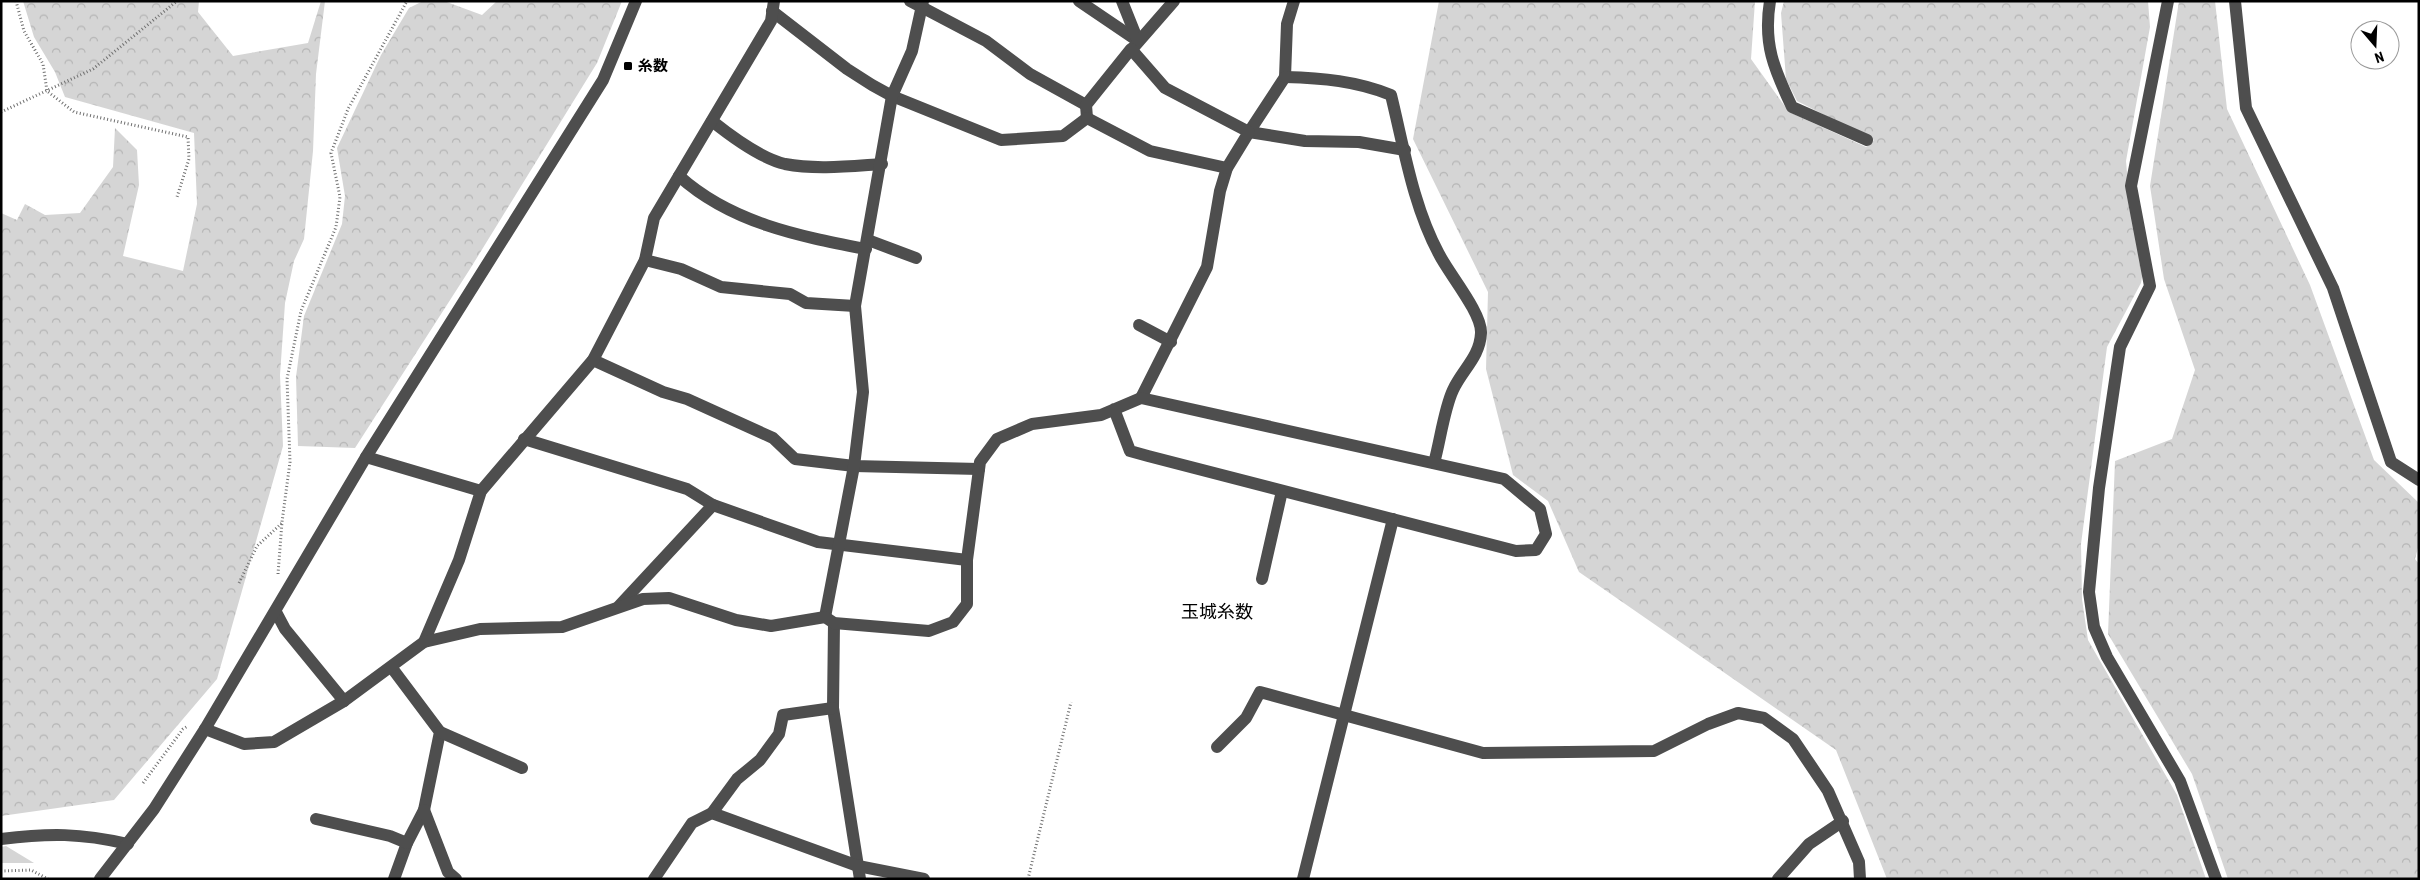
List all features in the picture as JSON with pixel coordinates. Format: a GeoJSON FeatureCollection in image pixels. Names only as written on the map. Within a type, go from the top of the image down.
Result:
{"type":"FeatureCollection","features":[{"type":"Feature","properties":{"kind":"street"},"geometry":{"type":"LineString","coordinates":[[100,879],[154,809],[205,729],[276,612],[366,457],[603,80],[636,1]]}},
{"type":"Feature","properties":{"kind":"street"},"geometry":{"type":"LineString","coordinates":[[1079,1],[1135,45],[1165,88],[1249,132],[1305,141],[1359,142],[1405,150]]}},
{"type":"Feature","properties":{"kind":"street"},"geometry":{"type":"LineString","coordinates":[[1122,1],[1135,45]]}},
{"type":"Feature","properties":{"kind":"street"},"geometry":{"type":"LineString","coordinates":[[1087,118],[1086,105],[1174,1]]}},
{"type":"Feature","properties":{"kind":"street"},"geometry":{"type":"LineString","coordinates":[[1141,398],[1171,342],[1207,267],[1220,191],[1227,168],[1285,76],[1287,24],[1294,1]]}},
{"type":"Feature","properties":{"kind":"street"},"geometry":{"type":"LineString","coordinates":[[1770,1],[1768,48],[1778,78],[1792,107],[1867,140]]}},
{"type":"Feature","properties":{"kind":"street"},"geometry":{"type":"LineString","coordinates":[[2168,1],[2131,186],[2150,286],[2120,348],[2099,488],[2089,592],[2094,627],[2104,649],[2180,781],[2216,879]]}},
{"type":"Feature","properties":{"kind":"street"},"geometry":{"type":"LineString","coordinates":[[2235,1],[2246,108],[2333,288],[2391,462],[2419,480]]}},
{"type":"Feature","properties":{"kind":"street"},"geometry":{"type":"LineString","coordinates":[[859,872],[833,708],[829,620],[837,545],[854,466],[863,392],[855,306],[882,164],[892,96],[912,52],[918,3],[986,41],[1030,74],[1086,105]]}},
{"type":"Feature","properties":{"kind":"street"},"geometry":{"type":"LineString","coordinates":[[424,642],[460,560],[480,492],[593,360],[645,260],[654,218],[770,21],[773,6],[847,70],[892,96],[1001,140],[1063,136],[1087,118]]}},
{"type":"Feature","properties":{"kind":"street"},"geometry":{"type":"LineString","coordinates":[[1285,76],[1324,79],[1369,86],[1391,95],[1418,202],[1438,253],[1465,298],[1476,312],[1481,332],[1478,352],[1452,390],[1434,463]]}},
{"type":"Feature","properties":{"kind":"street"},"geometry":{"type":"LineString","coordinates":[[1087,118],[1150,151],[1227,168]]}},
{"type":"Feature","properties":{"kind":"street"},"geometry":{"type":"LineString","coordinates":[[712,121],[738,142],[784,164],[830,167],[882,164]]}},
{"type":"Feature","properties":{"kind":"street"},"geometry":{"type":"LineString","coordinates":[[679,176],[696,192],[729,211],[800,236],[867,245],[916,258]]}},
{"type":"Feature","properties":{"kind":"street"},"geometry":{"type":"LineString","coordinates":[[645,260],[681,269],[721,287],[790,294],[806,303],[855,306]]}},
{"type":"Feature","properties":{"kind":"street"},"geometry":{"type":"LineString","coordinates":[[1138,325],[1171,342]]}},
{"type":"Feature","properties":{"kind":"street"},"geometry":{"type":"LineString","coordinates":[[593,360],[663,392],[687,399],[773,438],[795,459],[854,466],[979,469]]}},
{"type":"Feature","properties":{"kind":"street"},"geometry":{"type":"LineString","coordinates":[[205,729],[244,744],[274,742],[344,701],[392,668],[424,642],[480,629],[562,627],[643,599],[669,598],[736,620],[771,626],[829,620],[929,631],[953,622],[967,604],[967,560],[980,462],[997,439],[1032,424],[1101,415],[1141,398],[1504,479],[1540,509],[1546,534],[1536,550],[1516,551],[1130,451],[1114,410]]}},
{"type":"Feature","properties":{"kind":"street"},"geometry":{"type":"LineString","coordinates":[[524,439],[687,489],[714,505],[818,542],[967,560]]}},
{"type":"Feature","properties":{"kind":"street"},"geometry":{"type":"LineString","coordinates":[[366,457],[480,492]]}},
{"type":"Feature","properties":{"kind":"street"},"geometry":{"type":"LineString","coordinates":[[1262,579],[1282,490]]}},
{"type":"Feature","properties":{"kind":"street"},"geometry":{"type":"LineString","coordinates":[[619,606],[714,505]]}},
{"type":"Feature","properties":{"kind":"street"},"geometry":{"type":"LineString","coordinates":[[1303,879],[1393,519]]}},
{"type":"Feature","properties":{"kind":"street"},"geometry":{"type":"LineString","coordinates":[[276,612],[285,629],[344,701]]}},
{"type":"Feature","properties":{"kind":"street"},"geometry":{"type":"LineString","coordinates":[[392,668],[440,732],[522,768]]}},
{"type":"Feature","properties":{"kind":"street"},"geometry":{"type":"LineString","coordinates":[[1217,747],[1246,718],[1260,692],[1483,753],[1654,751],[1708,724],[1738,713],[1764,718],[1792,739],[1828,792],[1843,821],[1859,862],[1860,879]]}},
{"type":"Feature","properties":{"kind":"street"},"geometry":{"type":"LineString","coordinates":[[654,879],[692,823],[712,813],[737,779],[760,760],[779,734],[783,715],[833,708]]}},
{"type":"Feature","properties":{"kind":"street"},"geometry":{"type":"LineString","coordinates":[[394,879],[407,843],[424,810],[440,732]]}},
{"type":"Feature","properties":{"kind":"street"},"geometry":{"type":"LineString","coordinates":[[424,810],[448,872],[456,879]]}},
{"type":"Feature","properties":{"kind":"street"},"geometry":{"type":"LineString","coordinates":[[712,813],[859,872],[924,879]]}},
{"type":"Feature","properties":{"kind":"street"},"geometry":{"type":"LineString","coordinates":[[316,819],[390,836],[407,843]]}},
{"type":"Feature","properties":{"kind":"street"},"geometry":{"type":"LineString","coordinates":[[1778,879],[1809,844],[1843,821]]}},
{"type":"Feature","properties":{"kind":"street"},"geometry":{"type":"LineString","coordinates":[[1,839],[69,833],[128,844]]}},
{"type":"Feature","properties":{"kind":"path"},"geometry":{"type":"LineString","coordinates":[[16,1],[24,31],[43,64],[47,91],[74,112],[188,137],[189,159],[177,197]]}},
{"type":"Feature","properties":{"kind":"path"},"geometry":{"type":"LineString","coordinates":[[1,112],[93,68],[177,1]]}},
{"type":"Feature","properties":{"kind":"path"},"geometry":{"type":"LineString","coordinates":[[278,582],[282,522],[290,462],[287,379],[301,311],[336,227],[340,197],[331,153],[348,109],[407,1]]}},
{"type":"Feature","properties":{"kind":"path"},"geometry":{"type":"LineString","coordinates":[[239,583],[257,546],[282,522]]}},
{"type":"Feature","properties":{"kind":"path"},"geometry":{"type":"LineString","coordinates":[[1028,879],[1071,702]]}},
{"type":"Feature","properties":{"kind":"path"},"geometry":{"type":"LineString","coordinates":[[1,872],[31,870],[48,879]]}},
{"type":"Feature","properties":{"kind":"green space"},"geometry":{"type":"Polygon","coordinates":[[[23,1],[199,1],[198,12],[233,56],[308,43],[321,1],[325,1],[316,74],[313,151],[304,239],[294,261],[285,303],[280,375],[283,446],[217,679],[114,800],[1,816],[1,213],[17,220],[25,204],[45,215],[80,213],[113,167],[115,128],[137,150],[139,185],[123,256],[183,271],[197,204],[194,133],[65,97],[55,72],[34,37],[23,1]]]}},
{"type":"Feature","properties":{"kind":"green space"},"geometry":{"type":"Polygon","coordinates":[[[423,1],[444,1],[482,15],[497,1],[622,1],[597,63],[470,269],[355,448],[298,446],[296,377],[304,316],[342,224],[345,196],[337,148],[381,55],[409,8],[423,1]]]}},
{"type":"Feature","properties":{"kind":"green space"},"geometry":{"type":"Polygon","coordinates":[[[1439,1],[1755,1],[1751,59],[1789,112],[1866,147],[1874,140],[1797,101],[1786,79],[1781,13],[1784,1],[2148,1],[2150,27],[2126,161],[2130,208],[2147,248],[2141,283],[2107,347],[2081,544],[2082,599],[2088,640],[2177,795],[2206,879],[1887,879],[1836,750],[1579,572],[1548,501],[1513,475],[1486,369],[1488,292],[1413,139],[1439,1]]]}},
{"type":"Feature","properties":{"kind":"green space"},"geometry":{"type":"Polygon","coordinates":[[[2179,1],[2215,1],[2227,109],[2310,285],[2374,460],[2419,503],[2419,544],[2415,559],[2419,564],[2419,879],[2228,879],[2192,774],[2108,634],[2115,461],[2172,439],[2195,370],[2164,279],[2150,186],[2179,1]]]}},
{"type":"Feature","properties":{"kind":"green space"},"geometry":{"type":"Polygon","coordinates":[[[6,846],[34,863],[1,863],[1,847],[6,846]]]}},
{"type":"Feature","properties":{"kind":"place","name":"糸数"},"geometry":{"type":"Point","coordinates":[628,66]}},
{"type":"Feature","properties":{"kind":"district","name":"玉城糸数"},"geometry":{"type":"Point","coordinates":[1217,611]}}]}
